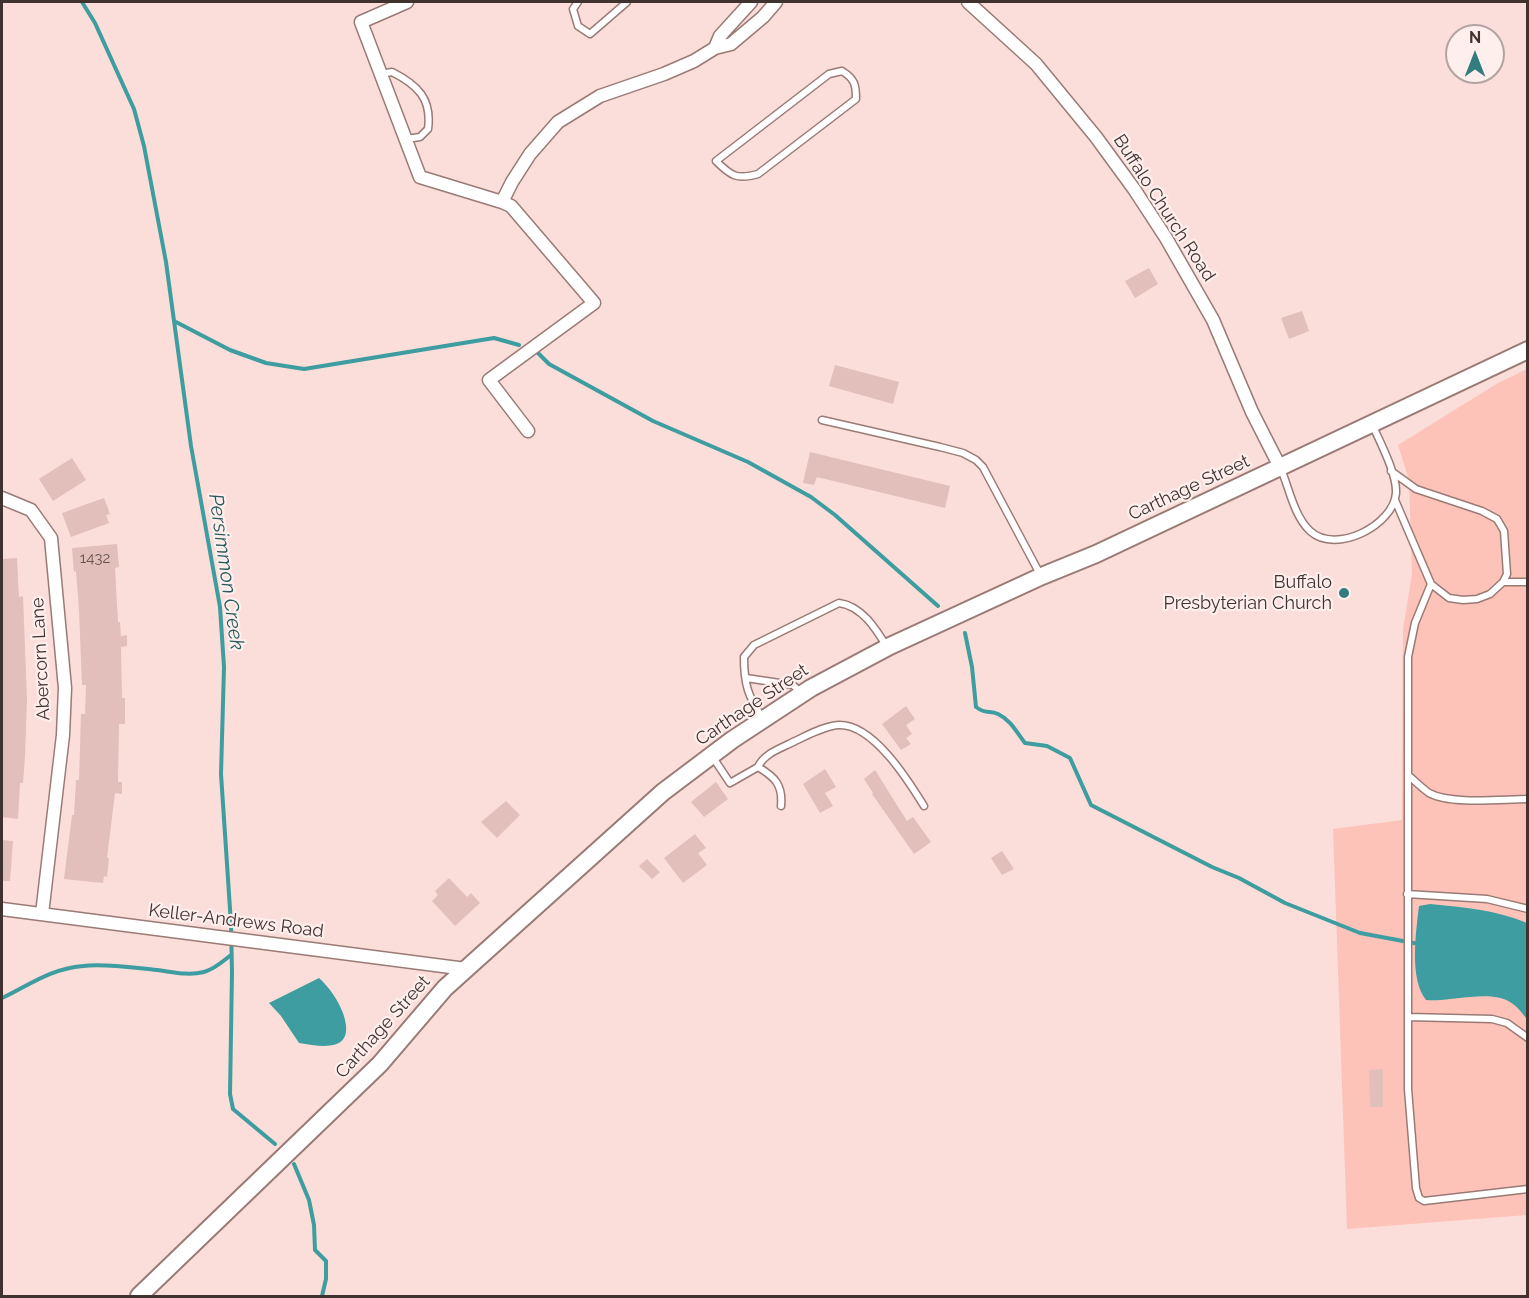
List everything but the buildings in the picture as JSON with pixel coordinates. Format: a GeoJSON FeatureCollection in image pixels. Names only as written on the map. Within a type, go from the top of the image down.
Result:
{"type":"FeatureCollection","features":[{"type":"Feature","properties":{"kind":"main road","name":"Carthage Street"},"geometry":{"type":"LineString","coordinates":[[139,1296],[380,1064],[445,988],[663,792],[763,720],[802,694],[887,647],[1042,576],[1096,554],[1527,350]]}},
{"type":"Feature","properties":{"kind":"street"},"geometry":{"type":"LineString","coordinates":[[407,2],[361,22],[420,177],[511,206],[594,303],[489,380],[528,431]]}},
{"type":"Feature","properties":{"kind":"street"},"geometry":{"type":"LineString","coordinates":[[715,48],[720,36],[751,2]]}},
{"type":"Feature","properties":{"kind":"street"},"geometry":{"type":"LineString","coordinates":[[502,202],[530,154],[558,122],[600,96],[664,74],[694,61],[715,48],[731,44],[750,29],[776,2]]}},
{"type":"Feature","properties":{"kind":"street","name":"Buffalo Church Road"},"geometry":{"type":"LineString","coordinates":[[968,2],[1036,64],[1096,137],[1134,189],[1166,238],[1213,320],[1252,412],[1280,467]]}},
{"type":"Feature","properties":{"kind":"street","name":"Abercorn Lane"},"geometry":{"type":"LineString","coordinates":[[2,498],[32,510],[51,538],[64,688],[63,735],[42,914]]}},
{"type":"Feature","properties":{"kind":"street","name":"Keller-Andrews Road"},"geometry":{"type":"LineString","coordinates":[[2,909],[466,969]]}},
{"type":"Feature","properties":{"kind":"lane"},"geometry":{"type":"LineString","coordinates":[[578,2],[573,9],[578,26],[590,34],[627,2]]}},
{"type":"Feature","properties":{"kind":"lane"},"geometry":{"type":"LineString","coordinates":[[381,74],[392,72],[406,79],[421,93],[430,114],[428,129],[420,137],[406,139]]}},
{"type":"Feature","properties":{"kind":"lane"},"geometry":{"type":"LineString","coordinates":[[842,72],[852,77],[856,86],[856,99],[758,174],[747,177],[730,175],[716,161],[726,154],[829,74],[842,72]]}},
{"type":"Feature","properties":{"kind":"lane"},"geometry":{"type":"LineString","coordinates":[[822,420],[940,447],[963,453],[976,460],[983,467],[1042,576]]}},
{"type":"Feature","properties":{"kind":"lane"},"geometry":{"type":"LineString","coordinates":[[1280,467],[1302,522],[1311,532],[1322,539],[1336,541],[1365,532],[1380,520],[1395,500],[1396,492],[1391,471],[1371,424]]}},
{"type":"Feature","properties":{"kind":"lane"},"geometry":{"type":"LineString","coordinates":[[1391,471],[1416,489],[1482,511],[1497,519],[1504,531],[1507,574],[1503,582],[1490,594],[1477,599],[1449,598],[1431,584],[1395,500]]}},
{"type":"Feature","properties":{"kind":"lane"},"geometry":{"type":"LineString","coordinates":[[1503,582],[1527,582]]}},
{"type":"Feature","properties":{"kind":"lane"},"geometry":{"type":"LineString","coordinates":[[1431,584],[1414,623],[1408,657],[1408,1089],[1416,1188],[1419,1198],[1424,1201],[1527,1189]]}},
{"type":"Feature","properties":{"kind":"lane"},"geometry":{"type":"LineString","coordinates":[[763,720],[748,696],[744,657],[754,645],[839,603],[855,609],[871,622],[887,647]]}},
{"type":"Feature","properties":{"kind":"lane"},"geometry":{"type":"LineString","coordinates":[[746,678],[794,685],[802,694]]}},
{"type":"Feature","properties":{"kind":"lane"},"geometry":{"type":"LineString","coordinates":[[711,756],[730,783],[758,767],[769,754],[825,728],[838,725],[850,726],[863,733],[882,749],[911,785],[924,806]]}},
{"type":"Feature","properties":{"kind":"lane"},"geometry":{"type":"LineString","coordinates":[[758,767],[772,776],[782,793],[781,806]]}},
{"type":"Feature","properties":{"kind":"lane"},"geometry":{"type":"LineString","coordinates":[[1408,775],[1429,793],[1442,798],[1455,800],[1527,799]]}},
{"type":"Feature","properties":{"kind":"lane"},"geometry":{"type":"LineString","coordinates":[[1407,894],[1487,899],[1527,909]]}},
{"type":"Feature","properties":{"kind":"lane"},"geometry":{"type":"LineString","coordinates":[[1408,1017],[1492,1019],[1507,1023],[1527,1038]]}},
{"type":"Feature","properties":{"kind":"shaded area"},"geometry":{"type":"Polygon","coordinates":[[[1527,369],[1527,1215],[1347,1229],[1333,829],[1402,820],[1403,629],[1412,574],[1409,480],[1398,445],[1498,383],[1527,369]]]}},
{"type":"Feature","properties":{"kind":"water"},"geometry":{"type":"Polygon","coordinates":[[[1430,904],[1491,912],[1527,923],[1527,1019],[1515,1005],[1492,996],[1426,1000],[1417,980],[1415,941],[1419,906],[1430,904]]]}},
{"type":"Feature","properties":{"kind":"water"},"geometry":{"type":"Polygon","coordinates":[[[319,978],[339,1003],[346,1025],[346,1034],[342,1041],[329,1046],[299,1043],[269,1003],[319,978]]]}},
{"type":"Feature","properties":{"kind":"waterway","name":"Persimmon Creek"},"geometry":{"type":"LineString","coordinates":[[82,2],[95,23],[134,109],[144,146],[166,262],[191,446],[220,607],[224,667],[221,774],[232,972],[230,1094],[233,1109],[275,1144]]}},
{"type":"Feature","properties":{"kind":"waterway"},"geometry":{"type":"LineString","coordinates":[[176,322],[230,350],[266,363],[304,369],[494,338],[519,345]]}},
{"type":"Feature","properties":{"kind":"waterway"},"geometry":{"type":"LineString","coordinates":[[537,352],[549,364],[653,421],[748,462],[811,497],[835,515],[938,606]]}},
{"type":"Feature","properties":{"kind":"waterway"},"geometry":{"type":"LineString","coordinates":[[965,633],[972,667],[976,707],[1003,717],[1025,743],[1047,746],[1070,758],[1091,805],[1285,903],[1360,933],[1419,944]]}},
{"type":"Feature","properties":{"kind":"waterway"},"geometry":{"type":"LineString","coordinates":[[2,998],[60,970],[110,965],[192,974],[212,969],[231,955]]}},
{"type":"Feature","properties":{"kind":"waterway","name":"Persimmon Creek"},"geometry":{"type":"LineString","coordinates":[[294,1164],[309,1200],[314,1225],[315,1250],[326,1261],[326,1279],[322,1296]]}},
{"type":"Feature","properties":{"kind":"place","name":"Buffalo Presbyterian Church"},"geometry":{"type":"Point","coordinates":[1344,593]}}]}
